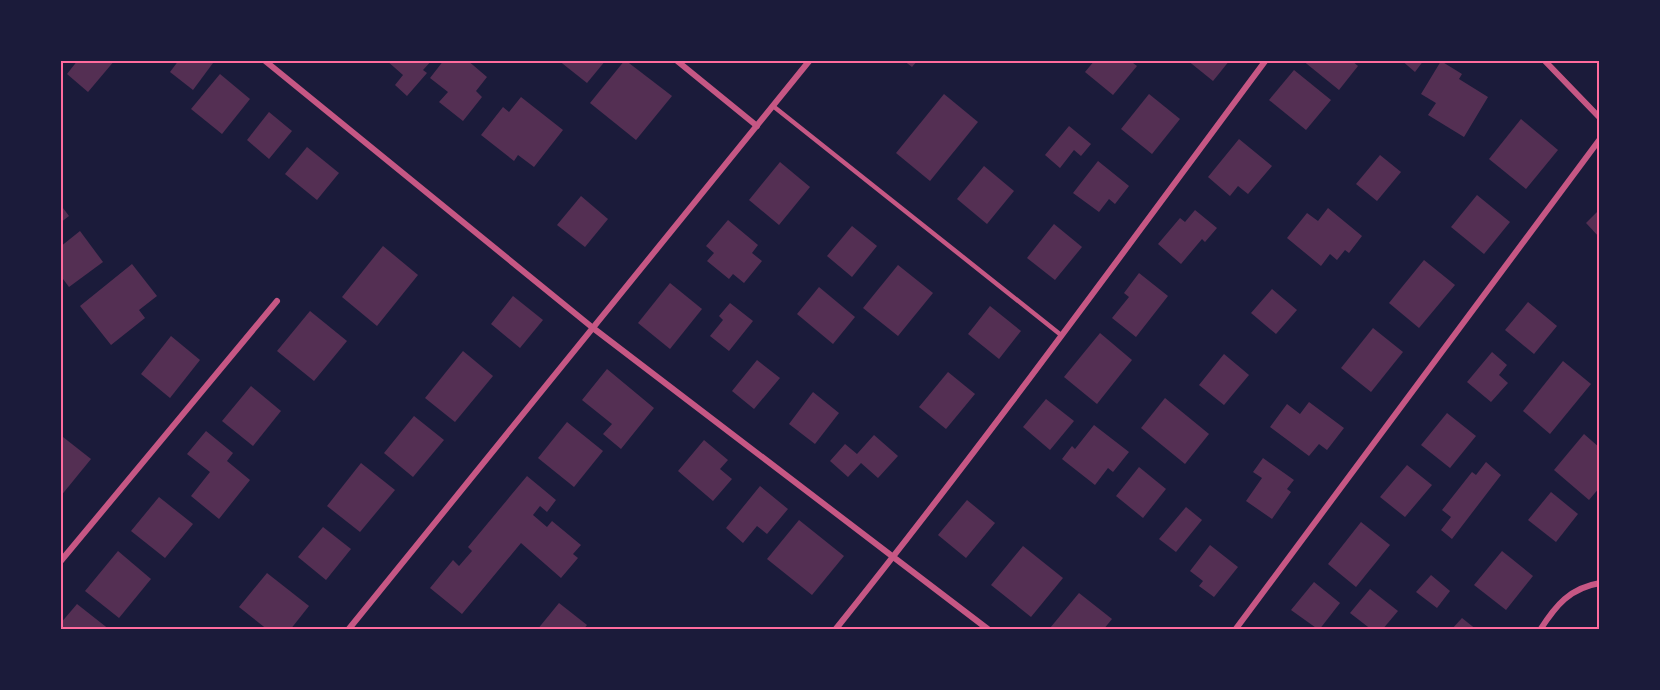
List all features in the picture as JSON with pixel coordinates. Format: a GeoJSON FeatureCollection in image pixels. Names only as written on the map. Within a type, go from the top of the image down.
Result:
{"type":"FeatureCollection","features":[{"type":"Feature","properties":{"kind":"street"},"geometry":{"type":"LineString","coordinates":[[264,60],[593,328],[989,630]]}},
{"type":"Feature","properties":{"kind":"street"},"geometry":{"type":"LineString","coordinates":[[676,60],[757,126]]}},
{"type":"Feature","properties":{"kind":"street"},"geometry":{"type":"LineString","coordinates":[[348,630],[810,60]]}},
{"type":"Feature","properties":{"kind":"street"},"geometry":{"type":"LineString","coordinates":[[835,630],[1061,335],[1266,60]]}},
{"type":"Feature","properties":{"kind":"street"},"geometry":{"type":"LineString","coordinates":[[1544,60],[1600,118]]}},
{"type":"Feature","properties":{"kind":"street"},"geometry":{"type":"LineString","coordinates":[[1235,630],[1600,139]]}},
{"type":"Feature","properties":{"kind":"street"},"geometry":{"type":"LineString","coordinates":[[60,562],[276,301]]}},
{"type":"Feature","properties":{"kind":"street"},"geometry":{"type":"LineString","coordinates":[[1540,630],[1566,597],[1585,585],[1600,583]]}},
{"type":"Feature","properties":{"kind":"lane"},"geometry":{"type":"LineString","coordinates":[[773,106],[1061,335]]}},
{"type":"Feature","properties":{"kind":"building"},"geometry":{"type":"Polygon","coordinates":[[[78,60],[115,60],[88,92],[67,74],[78,60]]]}},
{"type":"Feature","properties":{"kind":"building"},"geometry":{"type":"Polygon","coordinates":[[[179,60],[209,60],[213,63],[193,90],[170,72],[179,60]]]}},
{"type":"Feature","properties":{"kind":"building"},"geometry":{"type":"Polygon","coordinates":[[[386,60],[432,60],[423,70],[427,73],[407,96],[395,85],[403,75],[386,60]]]}},
{"type":"Feature","properties":{"kind":"building"},"geometry":{"type":"Polygon","coordinates":[[[444,60],[467,60],[487,77],[476,91],[482,97],[463,121],[439,102],[448,92],[430,78],[444,60]]]}},
{"type":"Feature","properties":{"kind":"building"},"geometry":{"type":"Polygon","coordinates":[[[558,60],[606,60],[587,83],[558,60]]]}},
{"type":"Feature","properties":{"kind":"building"},"geometry":{"type":"Polygon","coordinates":[[[625,60],[672,96],[636,140],[590,103],[625,60]]]}},
{"type":"Feature","properties":{"kind":"building"},"geometry":{"type":"Polygon","coordinates":[[[903,60],[918,60],[912,67],[903,60]]]}},
{"type":"Feature","properties":{"kind":"building"},"geometry":{"type":"Polygon","coordinates":[[[1095,60],[1129,60],[1137,66],[1113,95],[1085,72],[1095,60]]]}},
{"type":"Feature","properties":{"kind":"building"},"geometry":{"type":"Polygon","coordinates":[[[1187,60],[1230,60],[1213,81],[1187,60]]]}},
{"type":"Feature","properties":{"kind":"building"},"geometry":{"type":"Polygon","coordinates":[[[1302,60],[1351,60],[1358,66],[1339,90],[1302,60]]]}},
{"type":"Feature","properties":{"kind":"building"},"geometry":{"type":"Polygon","coordinates":[[[1401,60],[1424,60],[1415,72],[1401,60]]]}},
{"type":"Feature","properties":{"kind":"building"},"geometry":{"type":"Polygon","coordinates":[[[1441,61],[1462,74],[1459,79],[1488,97],[1464,137],[1428,115],[1436,103],[1421,94],[1441,61]]]}},
{"type":"Feature","properties":{"kind":"building"},"geometry":{"type":"Polygon","coordinates":[[[1294,70],[1331,100],[1306,130],[1269,100],[1294,70]]]}},
{"type":"Feature","properties":{"kind":"building"},"geometry":{"type":"Polygon","coordinates":[[[220,74],[250,99],[222,134],[191,109],[220,74]]]}},
{"type":"Feature","properties":{"kind":"building"},"geometry":{"type":"Polygon","coordinates":[[[944,94],[978,122],[930,181],[896,153],[944,94]]]}},
{"type":"Feature","properties":{"kind":"building"},"geometry":{"type":"Polygon","coordinates":[[[1149,94],[1180,119],[1152,154],[1121,129],[1149,94]]]}},
{"type":"Feature","properties":{"kind":"building"},"geometry":{"type":"Polygon","coordinates":[[[521,97],[563,130],[534,167],[518,155],[514,161],[481,135],[503,107],[509,112],[521,97]]]}},
{"type":"Feature","properties":{"kind":"building"},"geometry":{"type":"Polygon","coordinates":[[[269,112],[292,131],[269,159],[247,140],[269,112]]]}},
{"type":"Feature","properties":{"kind":"building"},"geometry":{"type":"Polygon","coordinates":[[[1521,119],[1558,150],[1526,189],[1489,159],[1521,119]]]}},
{"type":"Feature","properties":{"kind":"building"},"geometry":{"type":"Polygon","coordinates":[[[1069,126],[1091,144],[1081,156],[1074,150],[1060,168],[1045,155],[1069,126]]]}},
{"type":"Feature","properties":{"kind":"building"},"geometry":{"type":"Polygon","coordinates":[[[1239,139],[1272,166],[1248,194],[1238,186],[1230,196],[1208,177],[1239,139]]]}},
{"type":"Feature","properties":{"kind":"building"},"geometry":{"type":"Polygon","coordinates":[[[307,147],[339,173],[317,200],[285,174],[307,147]]]}},
{"type":"Feature","properties":{"kind":"building"},"geometry":{"type":"Polygon","coordinates":[[[1380,155],[1401,172],[1377,201],[1356,184],[1380,155]]]}},
{"type":"Feature","properties":{"kind":"building"},"geometry":{"type":"Polygon","coordinates":[[[1098,161],[1129,186],[1115,204],[1109,199],[1099,212],[1073,193],[1098,161]]]}},
{"type":"Feature","properties":{"kind":"building"},"geometry":{"type":"Polygon","coordinates":[[[780,162],[810,187],[779,225],[749,200],[780,162]]]}},
{"type":"Feature","properties":{"kind":"building"},"geometry":{"type":"Polygon","coordinates":[[[984,166],[1014,191],[987,224],[957,199],[984,166]]]}},
{"type":"Feature","properties":{"kind":"building"},"geometry":{"type":"Polygon","coordinates":[[[1477,195],[1510,222],[1484,254],[1451,227],[1477,195]]]}},
{"type":"Feature","properties":{"kind":"building"},"geometry":{"type":"Polygon","coordinates":[[[581,196],[608,219],[585,247],[557,225],[581,196]]]}},
{"type":"Feature","properties":{"kind":"building"},"geometry":{"type":"Polygon","coordinates":[[[60,204],[69,216],[60,223],[60,204]]]}},
{"type":"Feature","properties":{"kind":"building"},"geometry":{"type":"Polygon","coordinates":[[[1328,208],[1362,236],[1349,253],[1345,250],[1337,260],[1330,254],[1321,266],[1287,238],[1307,213],[1318,221],[1328,208]]]}},
{"type":"Feature","properties":{"kind":"building"},"geometry":{"type":"Polygon","coordinates":[[[1600,209],[1600,238],[1586,223],[1600,209]]]}},
{"type":"Feature","properties":{"kind":"building"},"geometry":{"type":"Polygon","coordinates":[[[1195,210],[1217,228],[1205,242],[1202,239],[1181,264],[1158,244],[1180,218],[1185,222],[1195,210]]]}},
{"type":"Feature","properties":{"kind":"building"},"geometry":{"type":"Polygon","coordinates":[[[728,220],[758,245],[752,253],[762,261],[744,283],[733,274],[729,279],[707,261],[714,253],[706,246],[728,220]]]}},
{"type":"Feature","properties":{"kind":"building"},"geometry":{"type":"Polygon","coordinates":[[[1054,224],[1082,247],[1055,280],[1027,258],[1054,224]]]}},
{"type":"Feature","properties":{"kind":"building"},"geometry":{"type":"Polygon","coordinates":[[[852,226],[877,246],[852,277],[827,256],[852,226]]]}},
{"type":"Feature","properties":{"kind":"building"},"geometry":{"type":"Polygon","coordinates":[[[80,231],[103,262],[69,287],[60,275],[60,247],[80,231]]]}},
{"type":"Feature","properties":{"kind":"building"},"geometry":{"type":"Polygon","coordinates":[[[383,246],[418,275],[377,326],[342,297],[383,246]]]}},
{"type":"Feature","properties":{"kind":"building"},"geometry":{"type":"Polygon","coordinates":[[[1424,260],[1455,285],[1419,328],[1389,303],[1424,260]]]}},
{"type":"Feature","properties":{"kind":"building"},"geometry":{"type":"Polygon","coordinates":[[[132,264],[157,296],[139,310],[145,318],[111,345],[80,306],[132,264]]]}},
{"type":"Feature","properties":{"kind":"building"},"geometry":{"type":"Polygon","coordinates":[[[898,265],[933,293],[898,336],[863,308],[898,265]]]}},
{"type":"Feature","properties":{"kind":"building"},"geometry":{"type":"Polygon","coordinates":[[[1139,273],[1168,296],[1136,337],[1112,318],[1129,297],[1124,293],[1139,273]]]}},
{"type":"Feature","properties":{"kind":"building"},"geometry":{"type":"Polygon","coordinates":[[[670,283],[702,309],[670,349],[638,323],[670,283]]]}},
{"type":"Feature","properties":{"kind":"building"},"geometry":{"type":"Polygon","coordinates":[[[819,287],[855,317],[833,344],[797,314],[819,287]]]}},
{"type":"Feature","properties":{"kind":"building"},"geometry":{"type":"Polygon","coordinates":[[[1272,289],[1297,310],[1276,334],[1251,313],[1272,289]]]}},
{"type":"Feature","properties":{"kind":"building"},"geometry":{"type":"Polygon","coordinates":[[[513,296],[543,320],[520,348],[491,324],[513,296]]]}},
{"type":"Feature","properties":{"kind":"building"},"geometry":{"type":"Polygon","coordinates":[[[1528,302],[1557,326],[1534,354],[1505,330],[1528,302]]]}},
{"type":"Feature","properties":{"kind":"building"},"geometry":{"type":"Polygon","coordinates":[[[730,303],[753,321],[729,351],[710,336],[723,320],[719,316],[730,303]]]}},
{"type":"Feature","properties":{"kind":"building"},"geometry":{"type":"Polygon","coordinates":[[[990,306],[1021,331],[999,359],[968,334],[990,306]]]}},
{"type":"Feature","properties":{"kind":"building"},"geometry":{"type":"Polygon","coordinates":[[[310,311],[347,341],[314,381],[277,351],[310,311]]]}},
{"type":"Feature","properties":{"kind":"building"},"geometry":{"type":"Polygon","coordinates":[[[1373,328],[1403,352],[1371,392],[1341,368],[1373,328]]]}},
{"type":"Feature","properties":{"kind":"building"},"geometry":{"type":"Polygon","coordinates":[[[1100,333],[1132,360],[1097,404],[1064,377],[1100,333]]]}},
{"type":"Feature","properties":{"kind":"building"},"geometry":{"type":"Polygon","coordinates":[[[171,336],[200,360],[170,398],[141,374],[171,336]]]}},
{"type":"Feature","properties":{"kind":"building"},"geometry":{"type":"Polygon","coordinates":[[[463,351],[493,376],[455,422],[425,398],[463,351]]]}},
{"type":"Feature","properties":{"kind":"building"},"geometry":{"type":"Polygon","coordinates":[[[1492,352],[1507,365],[1499,375],[1508,383],[1491,402],[1467,382],[1492,352]]]}},
{"type":"Feature","properties":{"kind":"building"},"geometry":{"type":"Polygon","coordinates":[[[1224,354],[1249,375],[1224,405],[1199,385],[1224,354]]]}},
{"type":"Feature","properties":{"kind":"building"},"geometry":{"type":"Polygon","coordinates":[[[757,360],[780,378],[754,409],[732,391],[757,360]]]}},
{"type":"Feature","properties":{"kind":"building"},"geometry":{"type":"Polygon","coordinates":[[[1563,361],[1591,384],[1550,434],[1523,411],[1563,361]]]}},
{"type":"Feature","properties":{"kind":"building"},"geometry":{"type":"Polygon","coordinates":[[[607,369],[654,408],[621,449],[603,434],[612,424],[582,400],[607,369]]]}},
{"type":"Feature","properties":{"kind":"building"},"geometry":{"type":"Polygon","coordinates":[[[948,372],[975,394],[946,429],[919,407],[948,372]]]}},
{"type":"Feature","properties":{"kind":"building"},"geometry":{"type":"Polygon","coordinates":[[[251,386],[281,411],[253,446],[222,421],[251,386]]]}},
{"type":"Feature","properties":{"kind":"building"},"geometry":{"type":"Polygon","coordinates":[[[813,392],[839,413],[815,444],[789,424],[813,392]]]}},
{"type":"Feature","properties":{"kind":"building"},"geometry":{"type":"Polygon","coordinates":[[[1165,398],[1209,434],[1185,464],[1141,428],[1165,398]]]}},
{"type":"Feature","properties":{"kind":"building"},"geometry":{"type":"Polygon","coordinates":[[[1046,399],[1074,421],[1050,450],[1023,427],[1046,399]]]}},
{"type":"Feature","properties":{"kind":"building"},"geometry":{"type":"Polygon","coordinates":[[[1309,402],[1344,428],[1327,450],[1319,444],[1309,456],[1270,427],[1287,404],[1300,414],[1309,402]]]}},
{"type":"Feature","properties":{"kind":"building"},"geometry":{"type":"Polygon","coordinates":[[[1447,413],[1476,436],[1450,468],[1421,445],[1447,413]]]}},
{"type":"Feature","properties":{"kind":"building"},"geometry":{"type":"Polygon","coordinates":[[[414,416],[444,440],[413,477],[384,453],[414,416]]]}},
{"type":"Feature","properties":{"kind":"building"},"geometry":{"type":"Polygon","coordinates":[[[567,422],[603,451],[574,487],[538,458],[567,422]]]}},
{"type":"Feature","properties":{"kind":"building"},"geometry":{"type":"Polygon","coordinates":[[[1094,425],[1129,452],[1113,472],[1108,468],[1095,485],[1062,459],[1072,446],[1075,449],[1094,425]]]}},
{"type":"Feature","properties":{"kind":"building"},"geometry":{"type":"Polygon","coordinates":[[[206,431],[233,453],[227,461],[250,480],[219,519],[191,496],[210,472],[187,454],[206,431]]]}},
{"type":"Feature","properties":{"kind":"building"},"geometry":{"type":"Polygon","coordinates":[[[1584,434],[1600,448],[1600,487],[1589,500],[1554,470],[1584,434]]]}},
{"type":"Feature","properties":{"kind":"building"},"geometry":{"type":"Polygon","coordinates":[[[874,435],[898,456],[878,478],[861,463],[848,477],[830,461],[845,444],[857,454],[874,435]]]}},
{"type":"Feature","properties":{"kind":"building"},"geometry":{"type":"Polygon","coordinates":[[[63,437],[91,459],[60,497],[60,440],[63,437]]]}},
{"type":"Feature","properties":{"kind":"building"},"geometry":{"type":"Polygon","coordinates":[[[704,440],[728,460],[720,469],[732,479],[713,501],[678,471],[704,440]]]}},
{"type":"Feature","properties":{"kind":"building"},"geometry":{"type":"Polygon","coordinates":[[[1263,458],[1294,480],[1287,489],[1291,492],[1272,519],[1246,501],[1262,478],[1253,472],[1263,458]]]}},
{"type":"Feature","properties":{"kind":"building"},"geometry":{"type":"Polygon","coordinates":[[[1486,462],[1501,475],[1452,539],[1441,530],[1451,517],[1442,510],[1472,472],[1476,475],[1486,462]]]}},
{"type":"Feature","properties":{"kind":"building"},"geometry":{"type":"Polygon","coordinates":[[[361,463],[395,490],[360,532],[327,506],[361,463]]]}},
{"type":"Feature","properties":{"kind":"building"},"geometry":{"type":"Polygon","coordinates":[[[1407,465],[1432,485],[1405,517],[1380,497],[1407,465]]]}},
{"type":"Feature","properties":{"kind":"building"},"geometry":{"type":"Polygon","coordinates":[[[1139,467],[1166,489],[1143,518],[1116,496],[1139,467]]]}},
{"type":"Feature","properties":{"kind":"building"},"geometry":{"type":"Polygon","coordinates":[[[527,476],[556,500],[547,512],[540,506],[533,515],[547,527],[552,521],[581,545],[573,554],[578,558],[561,578],[521,543],[462,614],[430,588],[453,560],[459,566],[472,551],[468,547],[527,476]]]}},
{"type":"Feature","properties":{"kind":"building"},"geometry":{"type":"Polygon","coordinates":[[[760,486],[788,509],[767,534],[757,526],[743,543],[726,528],[760,486]]]}},
{"type":"Feature","properties":{"kind":"building"},"geometry":{"type":"Polygon","coordinates":[[[1551,492],[1578,514],[1556,542],[1528,520],[1551,492]]]}},
{"type":"Feature","properties":{"kind":"building"},"geometry":{"type":"Polygon","coordinates":[[[159,497],[193,524],[165,558],[131,531],[159,497]]]}},
{"type":"Feature","properties":{"kind":"building"},"geometry":{"type":"Polygon","coordinates":[[[967,500],[995,523],[966,558],[938,535],[967,500]]]}},
{"type":"Feature","properties":{"kind":"building"},"geometry":{"type":"Polygon","coordinates":[[[1186,507],[1202,520],[1176,552],[1159,539],[1186,507]]]}},
{"type":"Feature","properties":{"kind":"building"},"geometry":{"type":"Polygon","coordinates":[[[799,520],[844,556],[812,595],[767,559],[799,520]]]}},
{"type":"Feature","properties":{"kind":"building"},"geometry":{"type":"Polygon","coordinates":[[[1361,522],[1390,545],[1356,587],[1328,564],[1361,522]]]}},
{"type":"Feature","properties":{"kind":"building"},"geometry":{"type":"Polygon","coordinates":[[[323,527],[351,549],[326,580],[298,557],[323,527]]]}},
{"type":"Feature","properties":{"kind":"building"},"geometry":{"type":"Polygon","coordinates":[[[1210,545],[1238,567],[1214,597],[1199,586],[1203,581],[1190,571],[1210,545]]]}},
{"type":"Feature","properties":{"kind":"building"},"geometry":{"type":"Polygon","coordinates":[[[1023,546],[1063,578],[1031,617],[991,585],[1023,546]]]}},
{"type":"Feature","properties":{"kind":"building"},"geometry":{"type":"Polygon","coordinates":[[[118,551],[151,579],[119,618],[85,591],[118,551]]]}},
{"type":"Feature","properties":{"kind":"building"},"geometry":{"type":"Polygon","coordinates":[[[1502,551],[1533,576],[1506,610],[1474,585],[1502,551]]]}},
{"type":"Feature","properties":{"kind":"building"},"geometry":{"type":"Polygon","coordinates":[[[267,573],[309,606],[290,630],[268,630],[239,607],[267,573]]]}},
{"type":"Feature","properties":{"kind":"building"},"geometry":{"type":"Polygon","coordinates":[[[1431,575],[1450,591],[1437,608],[1416,592],[1431,575]]]}},
{"type":"Feature","properties":{"kind":"building"},"geometry":{"type":"Polygon","coordinates":[[[1314,582],[1340,603],[1319,630],[1291,610],[1314,582]]]}},
{"type":"Feature","properties":{"kind":"building"},"geometry":{"type":"Polygon","coordinates":[[[1370,589],[1398,611],[1382,630],[1372,630],[1350,613],[1370,589]]]}},
{"type":"Feature","properties":{"kind":"building"},"geometry":{"type":"Polygon","coordinates":[[[1079,593],[1112,619],[1103,630],[1052,630],[1050,628],[1079,593]]]}},
{"type":"Feature","properties":{"kind":"building"},"geometry":{"type":"Polygon","coordinates":[[[559,603],[587,625],[583,630],[537,630],[559,603]]]}},
{"type":"Feature","properties":{"kind":"building"},"geometry":{"type":"Polygon","coordinates":[[[77,604],[110,630],[60,630],[60,624],[77,604]]]}},
{"type":"Feature","properties":{"kind":"building"},"geometry":{"type":"Polygon","coordinates":[[[1462,618],[1477,630],[1451,630],[1462,618]]]}}]}
